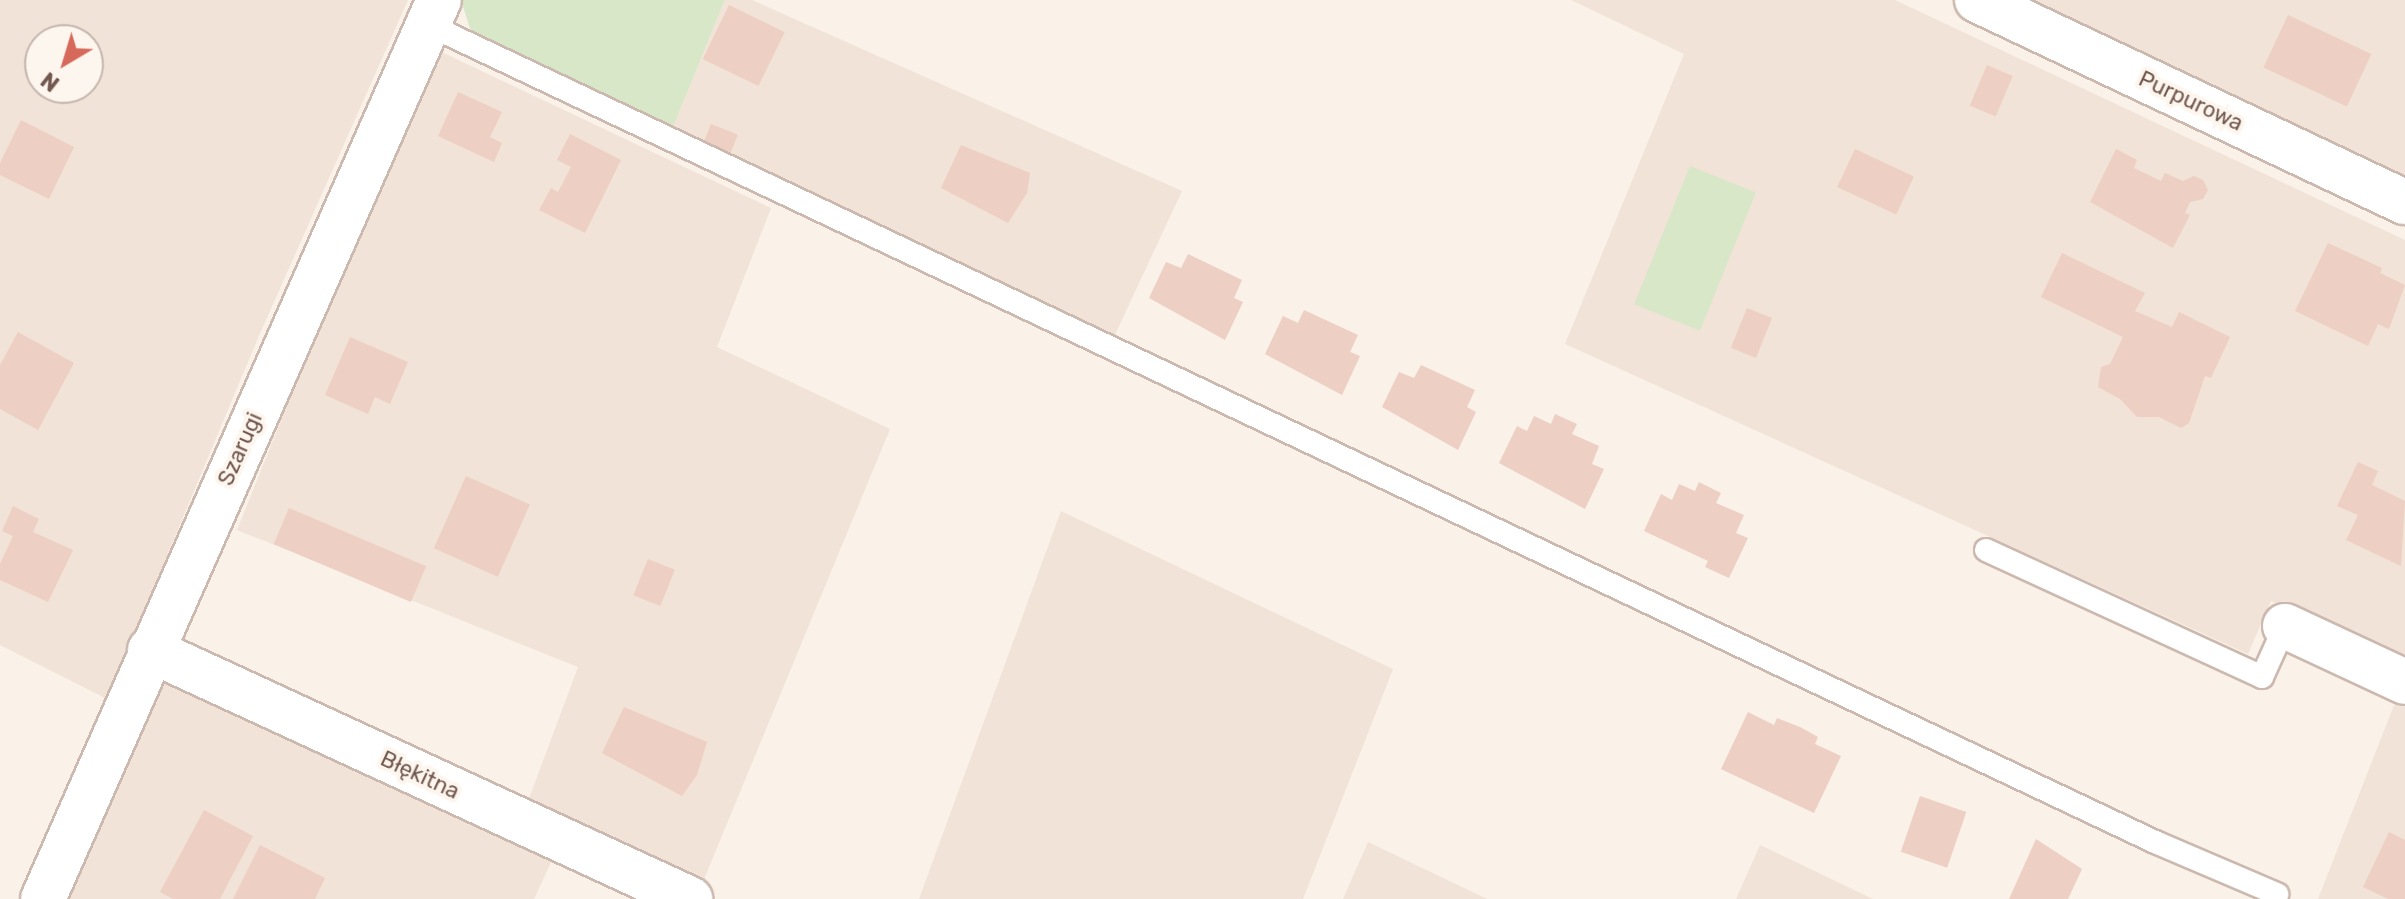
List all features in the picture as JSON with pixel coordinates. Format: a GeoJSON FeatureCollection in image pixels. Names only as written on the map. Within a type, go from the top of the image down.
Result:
{"type":"FeatureCollection","features":[{"type":"Feature","properties":{"kind":"street","name":"Purpurowa"},"geometry":{"type":"LineString","coordinates":[[1977,0],[2405,202]]}},
{"type":"Feature","properties":{"kind":"street","name":"Szarugi"},"geometry":{"type":"LineString","coordinates":[[43,899],[150,650],[434,12]]}},
{"type":"Feature","properties":{"kind":"street"},"geometry":{"type":"LineString","coordinates":[[2285,626],[2405,682]]}},
{"type":"Feature","properties":{"kind":"street","name":"Błękitna"},"geometry":{"type":"LineString","coordinates":[[150,650],[690,899]]}},
{"type":"Feature","properties":{"kind":"lane"},"geometry":{"type":"LineString","coordinates":[[434,12],[2155,842],[2277,894]]}},
{"type":"Feature","properties":{"kind":"lane"},"geometry":{"type":"LineString","coordinates":[[1986,550],[2262,677],[2285,626]]}},
{"type":"Feature","properties":{"kind":"shaded area"},"geometry":{"type":"Polygon","coordinates":[[[0,0],[408,0],[258,338],[107,699],[0,645],[0,0]]]}},
{"type":"Feature","properties":{"kind":"shaded area"},"geometry":{"type":"Polygon","coordinates":[[[725,0],[752,0],[1182,191],[1113,339],[671,132],[725,0]]]}},
{"type":"Feature","properties":{"kind":"shaded area"},"geometry":{"type":"Polygon","coordinates":[[[1571,0],[1895,0],[2405,240],[2405,661],[2271,601],[2248,654],[1565,344],[1684,54],[1571,0]]]}},
{"type":"Feature","properties":{"kind":"shaded area"},"geometry":{"type":"Polygon","coordinates":[[[2002,0],[2405,0],[2405,188],[2002,0]]]}},
{"type":"Feature","properties":{"kind":"shaded area"},"geometry":{"type":"Polygon","coordinates":[[[431,47],[771,208],[717,347],[890,429],[702,884],[527,804],[578,667],[237,530],[431,47]]]}},
{"type":"Feature","properties":{"kind":"shaded area"},"geometry":{"type":"Polygon","coordinates":[[[1061,511],[1393,669],[1303,899],[919,899],[1061,511]]]}},
{"type":"Feature","properties":{"kind":"shaded area"},"geometry":{"type":"Polygon","coordinates":[[[156,675],[552,860],[534,899],[65,899],[156,675]]]}},
{"type":"Feature","properties":{"kind":"shaded area"},"geometry":{"type":"Polygon","coordinates":[[[2398,695],[2405,699],[2405,899],[2318,899],[2398,695]]]}},
{"type":"Feature","properties":{"kind":"shaded area"},"geometry":{"type":"Polygon","coordinates":[[[1368,842],[1487,899],[1343,899],[1368,842]]]}},
{"type":"Feature","properties":{"kind":"shaded area"},"geometry":{"type":"Polygon","coordinates":[[[1760,845],[1873,899],[1736,899],[1760,845]]]}},
{"type":"Feature","properties":{"kind":"green space"},"geometry":{"type":"Polygon","coordinates":[[[461,0],[725,0],[671,132],[473,38],[461,0]]]}},
{"type":"Feature","properties":{"kind":"green space"},"geometry":{"type":"Polygon","coordinates":[[[1690,166],[1756,193],[1700,331],[1634,304],[1690,166]]]}},
{"type":"Feature","properties":{"kind":"building"},"geometry":{"type":"Polygon","coordinates":[[[729,5],[785,32],[758,86],[703,59],[729,5]]]}},
{"type":"Feature","properties":{"kind":"building"},"geometry":{"type":"Polygon","coordinates":[[[2288,15],[2371,54],[2347,106],[2263,68],[2288,15]]]}},
{"type":"Feature","properties":{"kind":"building"},"geometry":{"type":"Polygon","coordinates":[[[1987,65],[2013,76],[1996,116],[1970,106],[1987,65]]]}},
{"type":"Feature","properties":{"kind":"building"},"geometry":{"type":"Polygon","coordinates":[[[458,92],[502,112],[490,137],[502,143],[494,162],[438,136],[458,92]]]}},
{"type":"Feature","properties":{"kind":"building"},"geometry":{"type":"Polygon","coordinates":[[[21,120],[74,147],[49,199],[0,175],[0,163],[21,120]]]}},
{"type":"Feature","properties":{"kind":"building"},"geometry":{"type":"Polygon","coordinates":[[[711,124],[738,135],[729,157],[702,146],[711,124]]]}},
{"type":"Feature","properties":{"kind":"building"},"geometry":{"type":"Polygon","coordinates":[[[570,134],[621,160],[585,233],[539,210],[551,188],[558,192],[571,167],[557,160],[570,134]]]}},
{"type":"Feature","properties":{"kind":"building"},"geometry":{"type":"Polygon","coordinates":[[[961,145],[1030,173],[1027,193],[1008,223],[941,188],[961,145]]]}},
{"type":"Feature","properties":{"kind":"building"},"geometry":{"type":"Polygon","coordinates":[[[1855,149],[1914,176],[1896,215],[1837,187],[1855,149]]]}},
{"type":"Feature","properties":{"kind":"building"},"geometry":{"type":"Polygon","coordinates":[[[2116,149],[2137,160],[2134,168],[2161,181],[2165,173],[2183,181],[2194,176],[2203,180],[2208,190],[2203,199],[2190,202],[2185,213],[2190,215],[2173,248],[2090,202],[2116,149]]]}},
{"type":"Feature","properties":{"kind":"building"},"geometry":{"type":"Polygon","coordinates":[[[2328,243],[2382,268],[2380,273],[2405,285],[2389,329],[2378,324],[2368,346],[2295,311],[2328,243]]]}},
{"type":"Feature","properties":{"kind":"building"},"geometry":{"type":"Polygon","coordinates":[[[2062,253],[2145,293],[2135,311],[2172,327],[2179,312],[2230,337],[2211,378],[2205,376],[2189,423],[2181,428],[2159,417],[2137,417],[2120,399],[2098,387],[2101,367],[2110,364],[2123,337],[2041,297],[2062,253]]]}},
{"type":"Feature","properties":{"kind":"building"},"geometry":{"type":"Polygon","coordinates":[[[1188,254],[1242,280],[1234,298],[1243,302],[1225,340],[1149,298],[1166,262],[1181,268],[1188,254]]]}},
{"type":"Feature","properties":{"kind":"building"},"geometry":{"type":"Polygon","coordinates":[[[1747,308],[1772,318],[1756,358],[1731,348],[1747,308]]]}},
{"type":"Feature","properties":{"kind":"building"},"geometry":{"type":"Polygon","coordinates":[[[1304,310],[1358,335],[1350,352],[1360,356],[1342,395],[1265,354],[1283,316],[1298,323],[1304,310]]]}},
{"type":"Feature","properties":{"kind":"building"},"geometry":{"type":"Polygon","coordinates":[[[18,332],[74,363],[38,430],[0,409],[0,365],[18,332]]]}},
{"type":"Feature","properties":{"kind":"building"},"geometry":{"type":"Polygon","coordinates":[[[350,337],[408,362],[390,404],[375,397],[368,414],[325,395],[350,337]]]}},
{"type":"Feature","properties":{"kind":"building"},"geometry":{"type":"Polygon","coordinates":[[[1421,365],[1475,390],[1467,407],[1476,412],[1458,450],[1382,407],[1399,372],[1414,378],[1421,365]]]}},
{"type":"Feature","properties":{"kind":"building"},"geometry":{"type":"Polygon","coordinates":[[[1555,414],[1577,424],[1572,434],[1599,446],[1592,464],[1604,469],[1585,509],[1499,463],[1517,426],[1527,431],[1534,416],[1551,424],[1555,414]]]}},
{"type":"Feature","properties":{"kind":"building"},"geometry":{"type":"Polygon","coordinates":[[[2358,462],[2378,471],[2372,485],[2405,501],[2401,566],[2346,540],[2358,515],[2337,506],[2358,462]]]}},
{"type":"Feature","properties":{"kind":"building"},"geometry":{"type":"Polygon","coordinates":[[[466,476],[530,504],[498,577],[434,548],[466,476]]]}},
{"type":"Feature","properties":{"kind":"building"},"geometry":{"type":"Polygon","coordinates":[[[1699,482],[1721,493],[1716,503],[1744,515],[1736,533],[1748,538],[1729,578],[1705,567],[1708,561],[1644,531],[1661,494],[1672,500],[1679,484],[1695,491],[1699,482]]]}},
{"type":"Feature","properties":{"kind":"building"},"geometry":{"type":"Polygon","coordinates":[[[13,506],[39,519],[33,532],[73,550],[48,602],[0,580],[0,564],[13,536],[2,531],[13,506]]]}},
{"type":"Feature","properties":{"kind":"building"},"geometry":{"type":"Polygon","coordinates":[[[289,508],[426,566],[411,602],[274,544],[289,508]]]}},
{"type":"Feature","properties":{"kind":"building"},"geometry":{"type":"Polygon","coordinates":[[[648,559],[675,570],[660,606],[633,595],[648,559]]]}},
{"type":"Feature","properties":{"kind":"building"},"geometry":{"type":"Polygon","coordinates":[[[624,707],[707,742],[697,775],[682,796],[602,753],[624,707]]]}},
{"type":"Feature","properties":{"kind":"building"},"geometry":{"type":"Polygon","coordinates":[[[1748,712],[1774,725],[1777,718],[1800,727],[1818,737],[1815,744],[1841,756],[1814,813],[1721,769],[1748,712]]]}},
{"type":"Feature","properties":{"kind":"building"},"geometry":{"type":"Polygon","coordinates":[[[1920,796],[1966,812],[1947,868],[1901,852],[1920,796]]]}},
{"type":"Feature","properties":{"kind":"building"},"geometry":{"type":"Polygon","coordinates":[[[204,810],[253,836],[220,899],[173,899],[160,892],[204,810]]]}},
{"type":"Feature","properties":{"kind":"building"},"geometry":{"type":"Polygon","coordinates":[[[2389,832],[2405,840],[2405,899],[2388,899],[2363,887],[2389,832]]]}},
{"type":"Feature","properties":{"kind":"building"},"geometry":{"type":"Polygon","coordinates":[[[2036,839],[2082,869],[2068,899],[2009,899],[2036,839]]]}},
{"type":"Feature","properties":{"kind":"building"},"geometry":{"type":"Polygon","coordinates":[[[260,845],[325,878],[315,899],[233,899],[260,845]]]}}]}
